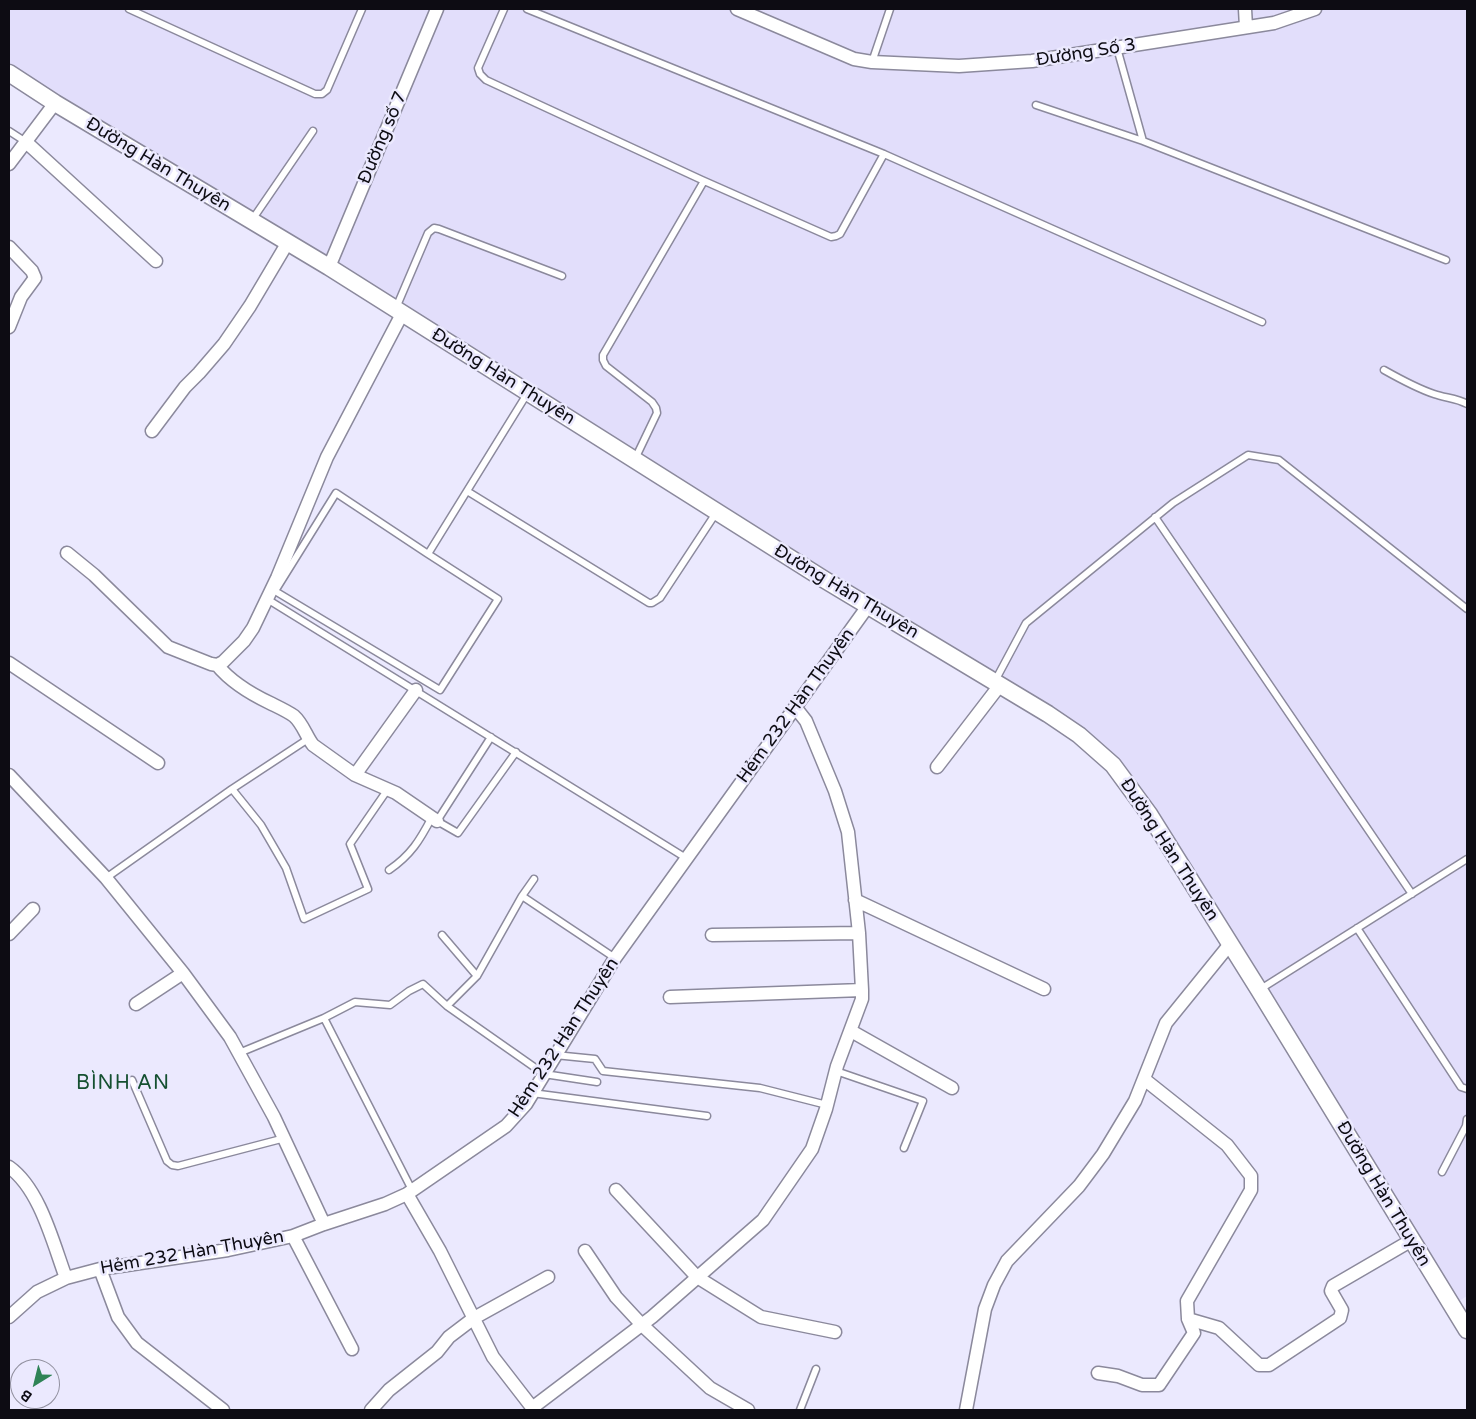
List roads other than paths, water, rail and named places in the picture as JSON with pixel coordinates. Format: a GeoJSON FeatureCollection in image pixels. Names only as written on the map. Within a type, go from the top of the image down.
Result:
{"type":"FeatureCollection","features":[{"type":"Feature","properties":{"kind":"street","name":"Đường số 7"},"geometry":{"type":"LineString","coordinates":[[329,267],[437,9]]}},
{"type":"Feature","properties":{"kind":"street","name":"Đường Số 3"},"geometry":{"type":"LineString","coordinates":[[737,9],[854,59],[872,62],[959,66],[1032,61],[1246,28],[1274,23],[1315,9]]}},
{"type":"Feature","properties":{"kind":"street"},"geometry":{"type":"LineString","coordinates":[[1244,9],[1246,28]]}},
{"type":"Feature","properties":{"kind":"street","name":"Đường Hàn Thuyên"},"geometry":{"type":"LineString","coordinates":[[9,73],[55,103],[329,267],[716,512],[1079,735],[1113,765],[1149,814],[1467,1330]]}},
{"type":"Feature","properties":{"kind":"street"},"geometry":{"type":"LineString","coordinates":[[9,164],[55,103]]}},
{"type":"Feature","properties":{"kind":"street"},"geometry":{"type":"LineString","coordinates":[[26,142],[156,261]]}},
{"type":"Feature","properties":{"kind":"street"},"geometry":{"type":"LineString","coordinates":[[152,432],[185,387],[224,344],[250,306],[288,242]]}},
{"type":"Feature","properties":{"kind":"street"},"geometry":{"type":"LineString","coordinates":[[9,247],[35,276],[18,303],[9,327]]}},
{"type":"Feature","properties":{"kind":"street"},"geometry":{"type":"LineString","coordinates":[[217,665],[224,662],[244,641],[253,628],[327,457],[399,311]]}},
{"type":"Feature","properties":{"kind":"street"},"geometry":{"type":"LineString","coordinates":[[68,553],[94,575],[168,647],[217,665],[225,675],[258,697],[294,716],[301,723],[308,739],[313,745],[355,775],[388,789],[435,819]]}},
{"type":"Feature","properties":{"kind":"street","name":"Hẻm 232 Hàn Thuyên"},"geometry":{"type":"LineString","coordinates":[[9,1317],[38,1292],[66,1278],[100,1269],[228,1250],[293,1236],[385,1204],[409,1192],[506,1126],[526,1104],[615,958],[868,606]]}},
{"type":"Feature","properties":{"kind":"street"},"geometry":{"type":"LineString","coordinates":[[9,663],[158,763]]}},
{"type":"Feature","properties":{"kind":"street"},"geometry":{"type":"LineString","coordinates":[[937,767],[997,683]]}},
{"type":"Feature","properties":{"kind":"street"},"geometry":{"type":"LineString","coordinates":[[355,775],[416,690]]}},
{"type":"Feature","properties":{"kind":"street"},"geometry":{"type":"LineString","coordinates":[[409,1192],[493,1357],[533,1409],[642,1325],[763,1220],[812,1149],[836,1071],[862,999],[859,933],[848,832],[835,790],[806,721],[795,707]]}},
{"type":"Feature","properties":{"kind":"street"},"geometry":{"type":"LineString","coordinates":[[9,775],[106,878],[184,973],[230,1037],[285,1138],[324,1224]]}},
{"type":"Feature","properties":{"kind":"street"},"geometry":{"type":"LineString","coordinates":[[855,900],[1044,989]]}},
{"type":"Feature","properties":{"kind":"street"},"geometry":{"type":"LineString","coordinates":[[9,934],[32,909]]}},
{"type":"Feature","properties":{"kind":"street"},"geometry":{"type":"LineString","coordinates":[[712,934],[859,933]]}},
{"type":"Feature","properties":{"kind":"street"},"geometry":{"type":"LineString","coordinates":[[966,1410],[985,1309],[994,1285],[1007,1262],[1079,1186],[1103,1154],[1135,1100],[1166,1023],[1230,944]]}},
{"type":"Feature","properties":{"kind":"street"},"geometry":{"type":"LineString","coordinates":[[136,1004],[184,973]]}},
{"type":"Feature","properties":{"kind":"street"},"geometry":{"type":"LineString","coordinates":[[670,997],[862,990]]}},
{"type":"Feature","properties":{"kind":"street"},"geometry":{"type":"LineString","coordinates":[[851,1031],[952,1088]]}},
{"type":"Feature","properties":{"kind":"street"},"geometry":{"type":"LineString","coordinates":[[1098,1373],[1118,1376],[1142,1385],[1159,1385],[1194,1333],[1188,1319],[1187,1301],[1251,1190],[1251,1176],[1227,1145],[1144,1079]]}},
{"type":"Feature","properties":{"kind":"street"},"geometry":{"type":"LineString","coordinates":[[9,1167],[16,1172],[28,1187],[40,1211],[66,1278]]}},
{"type":"Feature","properties":{"kind":"street"},"geometry":{"type":"LineString","coordinates":[[616,1190],[697,1277],[761,1317],[836,1332]]}},
{"type":"Feature","properties":{"kind":"street"},"geometry":{"type":"LineString","coordinates":[[293,1236],[352,1349]]}},
{"type":"Feature","properties":{"kind":"street"},"geometry":{"type":"LineString","coordinates":[[1188,1319],[1219,1328],[1259,1365],[1269,1365],[1340,1318],[1342,1310],[1331,1291],[1333,1286],[1412,1240]]}},
{"type":"Feature","properties":{"kind":"street"},"geometry":{"type":"LineString","coordinates":[[586,1251],[616,1297],[642,1325],[710,1388],[748,1410]]}},
{"type":"Feature","properties":{"kind":"street"},"geometry":{"type":"LineString","coordinates":[[100,1269],[118,1317],[137,1344],[222,1410]]}},
{"type":"Feature","properties":{"kind":"street"},"geometry":{"type":"LineString","coordinates":[[371,1410],[389,1390],[437,1352],[449,1337],[474,1318],[548,1277]]}},
{"type":"Feature","properties":{"kind":"lane"},"geometry":{"type":"LineString","coordinates":[[129,9],[315,94],[322,94],[327,90],[362,9]]}},
{"type":"Feature","properties":{"kind":"lane"},"geometry":{"type":"LineString","coordinates":[[504,9],[478,68],[480,74],[486,80],[704,181],[831,237],[840,234],[884,154]]}},
{"type":"Feature","properties":{"kind":"lane"},"geometry":{"type":"LineString","coordinates":[[527,9],[884,154],[1262,322]]}},
{"type":"Feature","properties":{"kind":"lane"},"geometry":{"type":"LineString","coordinates":[[872,62],[890,9]]}},
{"type":"Feature","properties":{"kind":"lane"},"geometry":{"type":"LineString","coordinates":[[1117,48],[1143,141]]}},
{"type":"Feature","properties":{"kind":"lane"},"geometry":{"type":"LineString","coordinates":[[1036,104],[1143,141],[1446,260]]}},
{"type":"Feature","properties":{"kind":"lane"},"geometry":{"type":"LineString","coordinates":[[9,131],[26,142]]}},
{"type":"Feature","properties":{"kind":"lane"},"geometry":{"type":"LineString","coordinates":[[251,220],[313,131]]}},
{"type":"Feature","properties":{"kind":"lane"},"geometry":{"type":"LineString","coordinates":[[634,460],[657,413],[656,408],[652,402],[606,366],[603,354],[704,181]]}},
{"type":"Feature","properties":{"kind":"lane"},"geometry":{"type":"LineString","coordinates":[[399,311],[428,233],[434,228],[562,276]]}},
{"type":"Feature","properties":{"kind":"lane"},"geometry":{"type":"LineString","coordinates":[[1384,370],[1411,385],[1435,394],[1460,400],[1467,404]]}},
{"type":"Feature","properties":{"kind":"lane"},"geometry":{"type":"LineString","coordinates":[[428,554],[528,393]]}},
{"type":"Feature","properties":{"kind":"lane"},"geometry":{"type":"LineString","coordinates":[[997,683],[1026,623],[1173,503],[1248,455],[1279,460],[1467,609]]}},
{"type":"Feature","properties":{"kind":"lane"},"geometry":{"type":"LineString","coordinates":[[467,491],[640,598],[652,603],[660,598],[716,512]]}},
{"type":"Feature","properties":{"kind":"lane"},"geometry":{"type":"LineString","coordinates":[[336,493],[428,554],[498,599],[440,690],[275,591],[336,493]]}},
{"type":"Feature","properties":{"kind":"lane"},"geometry":{"type":"LineString","coordinates":[[1155,517],[1412,894]]}},
{"type":"Feature","properties":{"kind":"lane"},"geometry":{"type":"LineString","coordinates":[[267,599],[686,858]]}},
{"type":"Feature","properties":{"kind":"lane"},"geometry":{"type":"LineString","coordinates":[[390,870],[404,860],[416,847],[491,737]]}},
{"type":"Feature","properties":{"kind":"lane"},"geometry":{"type":"LineString","coordinates":[[106,878],[232,788],[308,739]]}},
{"type":"Feature","properties":{"kind":"lane"},"geometry":{"type":"LineString","coordinates":[[435,819],[458,833],[516,752]]}},
{"type":"Feature","properties":{"kind":"lane"},"geometry":{"type":"LineString","coordinates":[[232,788],[261,825],[286,868],[304,919],[368,889],[350,844],[388,789]]}},
{"type":"Feature","properties":{"kind":"lane"},"geometry":{"type":"LineString","coordinates":[[1259,990],[1467,859]]}},
{"type":"Feature","properties":{"kind":"lane"},"geometry":{"type":"LineString","coordinates":[[447,1006],[477,976],[522,896],[534,879]]}},
{"type":"Feature","properties":{"kind":"lane"},"geometry":{"type":"LineString","coordinates":[[522,896],[615,958]]}},
{"type":"Feature","properties":{"kind":"lane"},"geometry":{"type":"LineString","coordinates":[[1357,928],[1461,1087],[1467,1089]]}},
{"type":"Feature","properties":{"kind":"lane"},"geometry":{"type":"LineString","coordinates":[[442,935],[477,976]]}},
{"type":"Feature","properties":{"kind":"lane"},"geometry":{"type":"LineString","coordinates":[[239,1053],[324,1018],[355,1002],[390,1005],[409,991],[423,984],[447,1006],[544,1074],[597,1082]]}},
{"type":"Feature","properties":{"kind":"lane"},"geometry":{"type":"LineString","coordinates":[[324,1018],[409,1192]]}},
{"type":"Feature","properties":{"kind":"lane"},"geometry":{"type":"LineString","coordinates":[[555,1056],[595,1059],[604,1071],[760,1088],[827,1105]]}},
{"type":"Feature","properties":{"kind":"lane"},"geometry":{"type":"LineString","coordinates":[[836,1071],[923,1101],[904,1148]]}},
{"type":"Feature","properties":{"kind":"lane"},"geometry":{"type":"LineString","coordinates":[[132,1080],[167,1161],[172,1165],[178,1166],[285,1138]]}},
{"type":"Feature","properties":{"kind":"lane"},"geometry":{"type":"LineString","coordinates":[[532,1093],[708,1116]]}},
{"type":"Feature","properties":{"kind":"lane"},"geometry":{"type":"LineString","coordinates":[[1442,1172],[1466,1126],[1467,1120]]}},
{"type":"Feature","properties":{"kind":"lane"},"geometry":{"type":"LineString","coordinates":[[800,1410],[816,1369]]}},
{"type":"Feature","properties":{"kind":"district","name":"BÌNH AN"},"geometry":{"type":"Point","coordinates":[123,1084]}}]}
